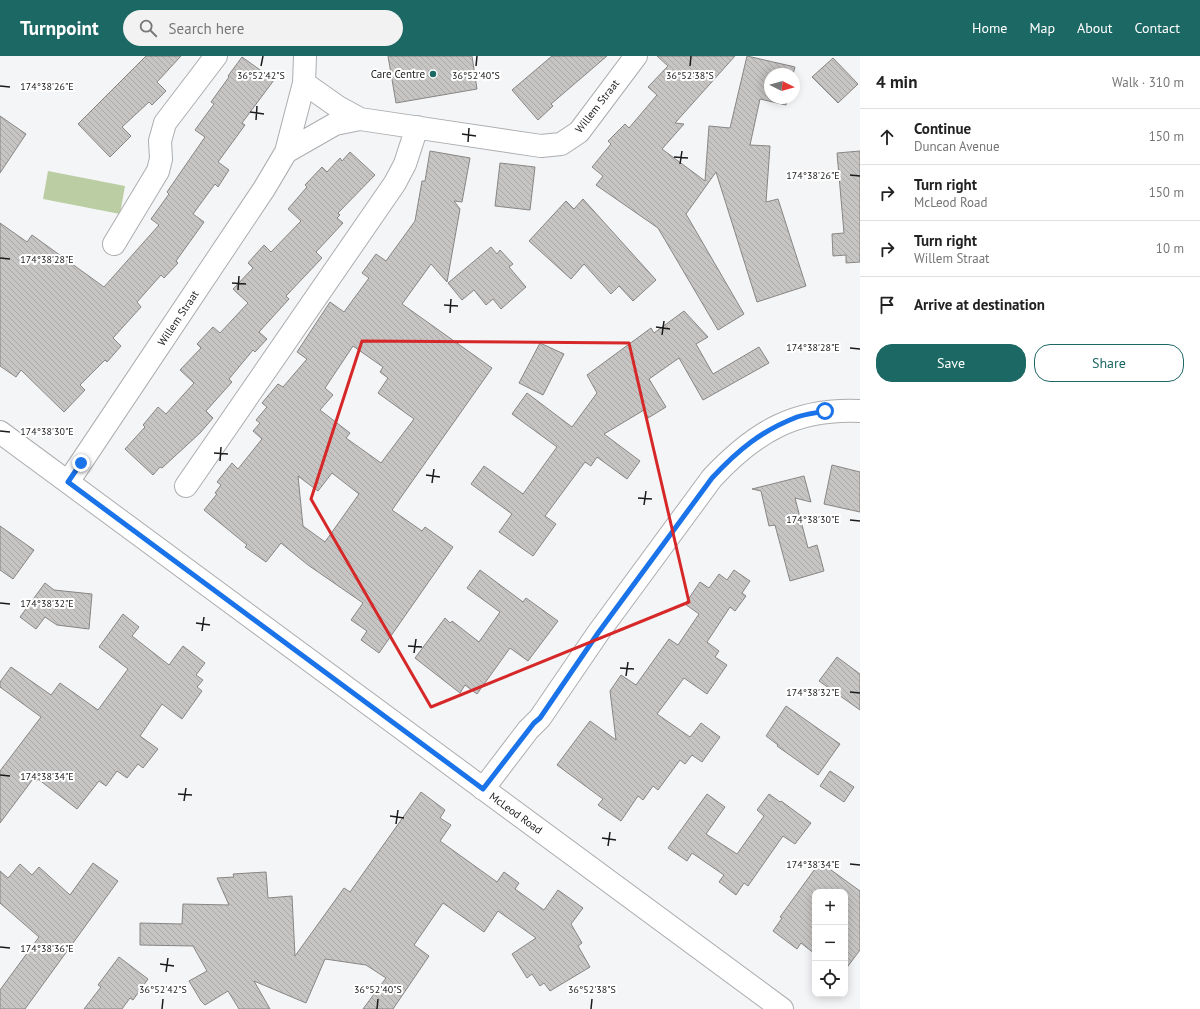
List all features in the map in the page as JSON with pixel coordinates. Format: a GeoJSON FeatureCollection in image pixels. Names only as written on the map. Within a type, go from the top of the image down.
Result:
{"type":"FeatureCollection","features":[{"type":"Feature","properties":{"kind":"street"},"geometry":{"type":"LineString","coordinates":[[114,244],[158,171],[161,159],[160,141],[168,119],[216,56]]}},
{"type":"Feature","properties":{"kind":"street","name":"Willem Straat"},"geometry":{"type":"LineString","coordinates":[[68,482],[264,189],[286,152],[304,83],[305,56]]}},
{"type":"Feature","properties":{"kind":"street","name":"Willem Straat"},"geometry":{"type":"LineString","coordinates":[[286,152],[335,124],[360,119],[541,146],[561,144],[579,132],[636,56]]}},
{"type":"Feature","properties":{"kind":"street","name":"Willem Straat"},"geometry":{"type":"LineString","coordinates":[[304,83],[338,107],[360,119]]}},
{"type":"Feature","properties":{"kind":"street"},"geometry":{"type":"LineString","coordinates":[[186,486],[395,183],[405,164],[417,127]]}},
{"type":"Feature","properties":{"kind":"street"},"geometry":{"type":"LineString","coordinates":[[483,789],[531,727],[540,718],[598,633],[712,478],[730,459],[750,442],[774,428],[799,417],[825,411],[860,410]]}},
{"type":"Feature","properties":{"kind":"street","name":"McLeod Road"},"geometry":{"type":"LineString","coordinates":[[0,432],[782,1009]]}},
{"type":"Feature","properties":{"kind":"highlighted area"},"geometry":{"type":"Polygon","coordinates":[[[362,341],[629,343],[689,602],[431,707],[311,499],[362,341]]]}},
{"type":"Feature","properties":{"kind":"green space"},"geometry":{"type":"Polygon","coordinates":[[[48,171],[125,186],[120,214],[43,199],[48,171]]]}},
{"type":"Feature","properties":{"kind":"building"},"geometry":{"type":"Polygon","coordinates":[[[146,56],[181,56],[157,82],[166,91],[152,105],[149,102],[122,127],[131,136],[110,157],[78,124],[146,56]]]}},
{"type":"Feature","properties":{"kind":"building","name":"Care Centre"},"geometry":{"type":"Polygon","coordinates":[[[388,56],[472,56],[477,89],[396,103],[388,56]]]}},
{"type":"Feature","properties":{"kind":"building"},"geometry":{"type":"Polygon","coordinates":[[[552,56],[607,56],[551,104],[553,106],[538,120],[512,90],[552,56]]]}},
{"type":"Feature","properties":{"kind":"building"},"geometry":{"type":"Polygon","coordinates":[[[657,56],[735,56],[675,123],[684,124],[662,149],[705,181],[709,126],[730,128],[747,56],[795,67],[764,68],[764,100],[760,99],[750,145],[770,146],[766,202],[778,199],[806,286],[757,302],[716,172],[686,214],[744,314],[718,330],[658,228],[596,185],[603,176],[592,167],[611,144],[608,141],[625,124],[629,128],[657,95],[648,87],[668,66],[657,56]]]}},
{"type":"Feature","properties":{"kind":"building"},"geometry":{"type":"Polygon","coordinates":[[[242,57],[274,80],[242,123],[245,125],[218,162],[229,170],[218,187],[215,184],[193,214],[204,222],[176,261],[178,263],[164,278],[161,275],[137,302],[141,307],[113,338],[121,346],[107,362],[105,360],[80,385],[85,390],[64,412],[21,370],[16,377],[0,366],[0,223],[27,242],[32,235],[104,287],[159,225],[151,219],[169,194],[167,192],[205,137],[195,130],[214,104],[211,102],[242,57]]]}},
{"type":"Feature","properties":{"kind":"building"},"geometry":{"type":"Polygon","coordinates":[[[833,58],[858,84],[838,103],[812,77],[833,58]]]}},
{"type":"Feature","properties":{"kind":"building"},"geometry":{"type":"Polygon","coordinates":[[[0,116],[26,134],[0,173],[0,116]]]}},
{"type":"Feature","properties":{"kind":"building"},"geometry":{"type":"Polygon","coordinates":[[[430,151],[470,158],[462,202],[454,201],[460,209],[447,282],[431,264],[402,304],[492,368],[392,510],[422,531],[425,527],[453,547],[379,653],[361,640],[367,631],[351,620],[363,603],[308,565],[281,543],[266,562],[245,547],[247,545],[204,510],[217,494],[215,493],[221,485],[217,482],[232,463],[238,469],[262,439],[253,431],[260,423],[256,420],[267,407],[262,403],[278,384],[283,387],[307,359],[297,352],[330,302],[344,312],[369,278],[362,273],[376,254],[386,261],[415,221],[422,181],[425,181],[430,151]],[[353,346],[325,388],[333,395],[320,410],[350,433],[346,438],[381,463],[414,419],[378,393],[388,378],[380,372],[383,367],[353,346]],[[332,473],[318,491],[298,476],[303,526],[325,542],[359,494],[332,473]]]}},
{"type":"Feature","properties":{"kind":"building"},"geometry":{"type":"Polygon","coordinates":[[[860,151],[860,262],[846,263],[846,255],[833,256],[832,234],[844,233],[837,153],[860,151]]]}},
{"type":"Feature","properties":{"kind":"building"},"geometry":{"type":"Polygon","coordinates":[[[350,152],[375,175],[338,213],[340,215],[337,218],[343,223],[316,252],[322,258],[286,296],[289,299],[259,332],[267,339],[255,352],[253,350],[229,379],[232,382],[206,411],[213,418],[200,433],[162,468],[160,467],[153,475],[125,449],[145,427],[143,425],[158,407],[166,414],[194,383],[180,370],[201,348],[197,344],[213,327],[220,333],[248,303],[233,289],[253,268],[248,263],[264,245],[271,252],[301,221],[288,209],[307,187],[305,185],[322,167],[327,172],[340,158],[342,161],[350,152]]]}},
{"type":"Feature","properties":{"kind":"building"},"geometry":{"type":"Polygon","coordinates":[[[500,163],[535,167],[530,210],[495,206],[500,163]]]}},
{"type":"Feature","properties":{"kind":"building"},"geometry":{"type":"Polygon","coordinates":[[[583,199],[656,280],[633,301],[619,286],[611,294],[584,264],[571,279],[529,241],[566,201],[574,209],[583,199]]]}},
{"type":"Feature","properties":{"kind":"building"},"geometry":{"type":"Polygon","coordinates":[[[491,247],[497,254],[500,250],[513,264],[509,267],[526,287],[501,309],[493,299],[486,305],[474,290],[462,300],[448,283],[491,247]]]}},
{"type":"Feature","properties":{"kind":"building"},"geometry":{"type":"Polygon","coordinates":[[[684,311],[708,337],[696,344],[713,374],[759,347],[769,363],[703,400],[679,358],[649,379],[666,407],[648,418],[644,410],[604,434],[640,461],[627,479],[597,457],[591,466],[585,462],[545,516],[556,524],[533,556],[499,532],[512,514],[471,484],[484,466],[523,494],[557,447],[512,414],[527,393],[572,427],[597,393],[587,375],[651,328],[654,333],[684,311]]]}},
{"type":"Feature","properties":{"kind":"building"},"geometry":{"type":"Polygon","coordinates":[[[540,343],[564,354],[543,395],[519,383],[540,343]]]}},
{"type":"Feature","properties":{"kind":"building"},"geometry":{"type":"Polygon","coordinates":[[[832,465],[860,472],[860,512],[824,504],[832,465]]]}},
{"type":"Feature","properties":{"kind":"building"},"geometry":{"type":"Polygon","coordinates":[[[804,476],[811,502],[795,498],[808,548],[817,545],[824,571],[790,581],[775,525],[769,526],[761,491],[752,489],[804,476]]]}},
{"type":"Feature","properties":{"kind":"building"},"geometry":{"type":"Polygon","coordinates":[[[0,526],[34,550],[13,579],[0,570],[0,526]]]}},
{"type":"Feature","properties":{"kind":"building"},"geometry":{"type":"Polygon","coordinates":[[[480,570],[523,602],[526,598],[558,621],[528,661],[510,648],[477,694],[465,685],[460,693],[415,658],[445,618],[450,623],[452,621],[479,642],[500,612],[467,588],[480,570]]]}},
{"type":"Feature","properties":{"kind":"building"},"geometry":{"type":"Polygon","coordinates":[[[734,570],[750,581],[742,593],[746,596],[735,611],[730,607],[707,642],[719,651],[715,657],[727,665],[707,694],[684,678],[657,714],[690,737],[701,723],[720,737],[702,762],[692,755],[685,764],[680,760],[658,790],[653,786],[643,800],[638,796],[621,821],[598,805],[603,799],[557,765],[590,721],[616,740],[610,691],[621,675],[636,685],[669,639],[678,645],[699,614],[685,604],[700,582],[709,588],[719,574],[727,580],[734,570]]]}},
{"type":"Feature","properties":{"kind":"building"},"geometry":{"type":"Polygon","coordinates":[[[45,583],[54,590],[92,594],[89,629],[57,625],[45,617],[36,629],[20,617],[45,583]]]}},
{"type":"Feature","properties":{"kind":"building"},"geometry":{"type":"Polygon","coordinates":[[[123,614],[139,627],[132,636],[169,665],[183,646],[205,663],[196,675],[203,680],[197,687],[202,691],[182,719],[162,704],[140,736],[158,749],[143,768],[138,764],[127,778],[117,771],[106,786],[99,781],[77,809],[38,779],[36,782],[33,779],[0,823],[0,771],[41,717],[0,687],[0,682],[11,667],[51,695],[60,683],[98,710],[128,669],[99,647],[123,614]]]}},
{"type":"Feature","properties":{"kind":"building"},"geometry":{"type":"Polygon","coordinates":[[[837,657],[860,674],[860,710],[819,681],[837,657]]]}},
{"type":"Feature","properties":{"kind":"building"},"geometry":{"type":"Polygon","coordinates":[[[786,706],[840,744],[818,775],[777,746],[778,745],[766,736],[786,706]]]}},
{"type":"Feature","properties":{"kind":"building"},"geometry":{"type":"Polygon","coordinates":[[[830,771],[854,787],[844,802],[820,786],[830,771]]]}},
{"type":"Feature","properties":{"kind":"building"},"geometry":{"type":"Polygon","coordinates":[[[421,792],[445,810],[440,818],[451,825],[440,841],[497,882],[504,872],[519,883],[515,889],[544,910],[558,890],[583,908],[571,924],[582,943],[578,946],[590,967],[550,991],[544,983],[540,986],[532,974],[527,978],[512,954],[536,938],[498,911],[484,932],[443,903],[414,945],[429,956],[393,1009],[363,1009],[386,978],[366,965],[325,959],[306,1003],[254,981],[270,1009],[239,1009],[228,991],[205,1005],[201,1001],[189,981],[207,971],[193,946],[140,945],[140,923],[182,924],[183,904],[229,905],[217,878],[234,877],[233,874],[266,872],[268,898],[292,896],[295,956],[344,888],[350,892],[421,792]]]}},
{"type":"Feature","properties":{"kind":"building"},"geometry":{"type":"Polygon","coordinates":[[[707,794],[725,807],[706,834],[737,854],[764,816],[757,810],[769,794],[811,823],[795,844],[783,836],[748,886],[744,883],[736,895],[719,882],[724,875],[692,853],[687,861],[668,848],[707,794]]]}},
{"type":"Feature","properties":{"kind":"building"},"geometry":{"type":"Polygon","coordinates":[[[820,862],[860,891],[860,950],[848,966],[848,889],[812,889],[812,952],[801,943],[797,949],[773,931],[782,918],[780,917],[820,862]]]}},
{"type":"Feature","properties":{"kind":"building"},"geometry":{"type":"Polygon","coordinates":[[[93,863],[118,881],[25,1009],[0,1009],[0,990],[39,937],[0,903],[0,871],[8,878],[20,864],[32,875],[39,867],[70,895],[93,863]]]}},
{"type":"Feature","properties":{"kind":"building"},"geometry":{"type":"Polygon","coordinates":[[[119,957],[148,979],[133,1000],[130,998],[122,1009],[84,1009],[101,987],[98,985],[119,957]]]}},
{"type":"Feature","properties":{"kind":"place","name":"Care Centre"},"geometry":{"type":"Point","coordinates":[433,74]}},
{"type":"Feature","properties":{"kind":"route"},"geometry":{"type":"LineString","coordinates":[[81,463],[68,482],[483,789],[534,723],[540,718],[598,633],[712,478],[730,459],[750,442],[774,428],[799,417],[825,411]]}}]}
